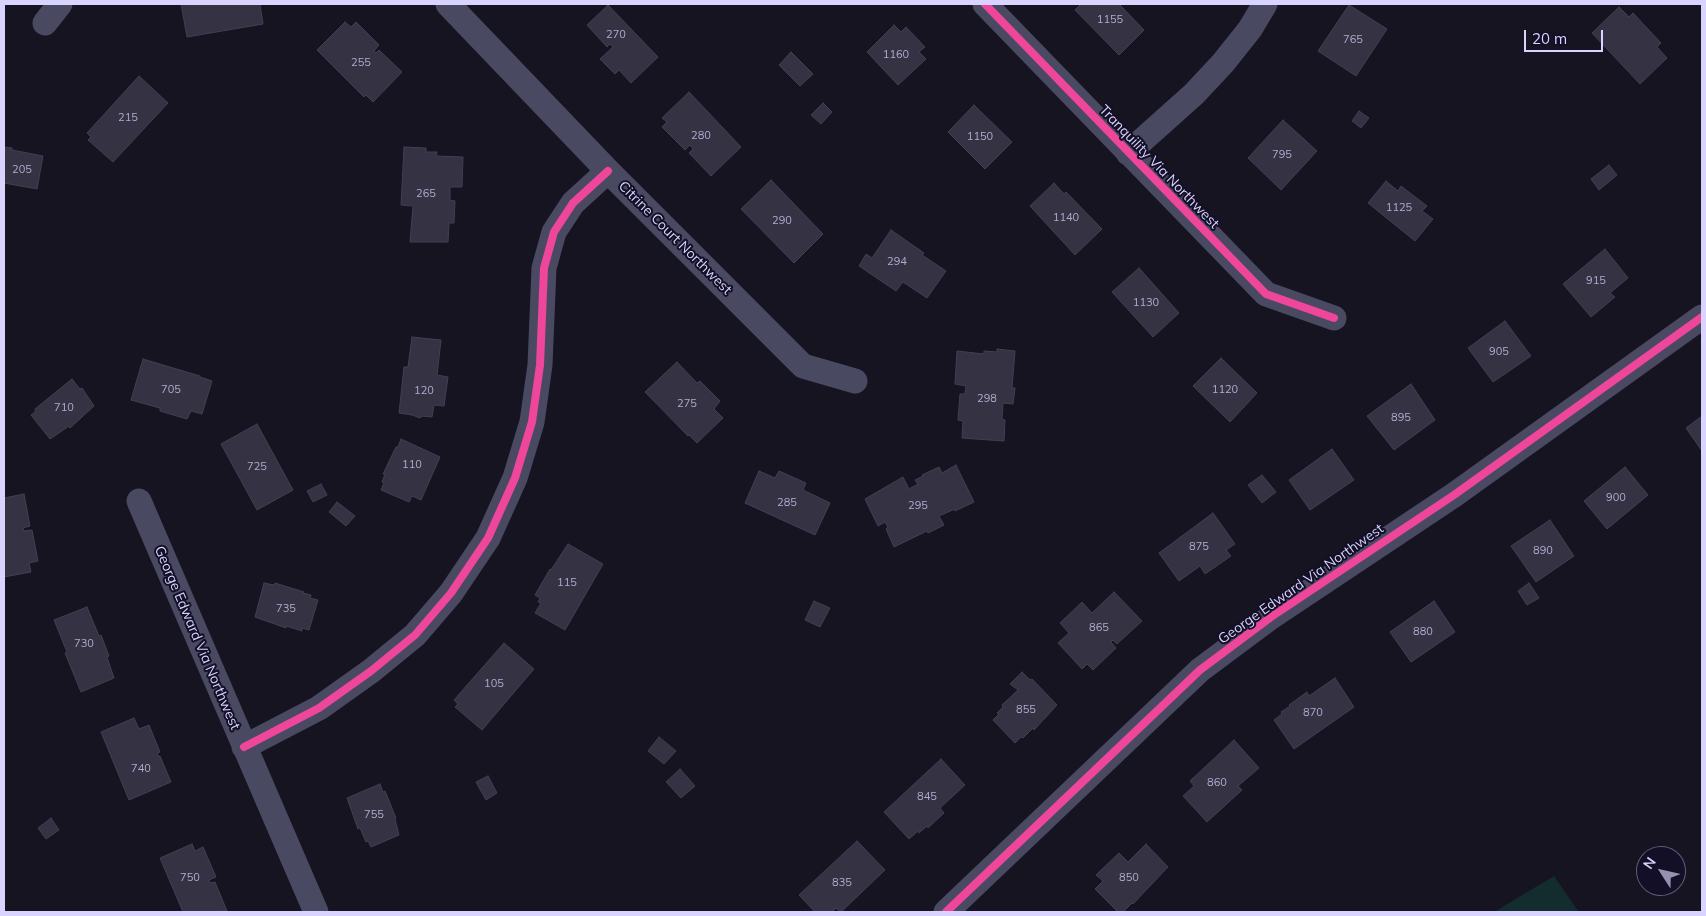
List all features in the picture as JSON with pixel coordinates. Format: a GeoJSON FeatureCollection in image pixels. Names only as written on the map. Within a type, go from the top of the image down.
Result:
{"type":"FeatureCollection","features":[{"type":"Feature","properties":{"kind":"street","name":"Citrine Court Northwest"},"geometry":{"type":"LineString","coordinates":[[448,4],[608,171],[803,366],[854,381]]}},
{"type":"Feature","properties":{"kind":"street","name":"Tranquility Via Northwest"},"geometry":{"type":"LineString","coordinates":[[986,4],[1266,294],[1334,318]]}},
{"type":"Feature","properties":{"kind":"street"},"geometry":{"type":"LineString","coordinates":[[1128,153],[1194,94],[1224,63],[1250,29],[1265,4]]}},
{"type":"Feature","properties":{"kind":"street"},"geometry":{"type":"LineString","coordinates":[[244,747],[319,708],[371,671],[415,635],[451,593],[488,538],[515,478],[532,422],[540,364],[544,268],[554,232],[573,204],[608,171]]}},
{"type":"Feature","properties":{"kind":"street","name":"George Edward Via Northwest"},"geometry":{"type":"LineString","coordinates":[[946,912],[1200,670],[1271,617],[1454,495],[1702,317]]}},
{"type":"Feature","properties":{"kind":"street","name":"George Edward Via Northwest"},"geometry":{"type":"LineString","coordinates":[[139,501],[316,912]]}},
{"type":"Feature","properties":{"kind":"green space"},"geometry":{"type":"Polygon","coordinates":[[[1554,876],[1579,912],[1494,912],[1554,876]]]}},
{"type":"Feature","properties":{"kind":"building"},"geometry":{"type":"Polygon","coordinates":[[[181,4],[260,4],[263,24],[187,37],[181,4]]]}},
{"type":"Feature","properties":{"kind":"building"},"geometry":{"type":"Polygon","coordinates":[[[1081,4],[1119,4],[1144,30],[1119,55],[1075,10],[1081,4]]]}},
{"type":"Feature","properties":{"kind":"building"},"geometry":{"type":"Polygon","coordinates":[[[608,5],[658,57],[631,83],[619,70],[615,74],[600,59],[613,47],[610,44],[607,47],[587,25],[608,5]]]}},
{"type":"Feature","properties":{"kind":"building"},"geometry":{"type":"Polygon","coordinates":[[[1349,5],[1387,29],[1356,76],[1318,51],[1349,5]]]}},
{"type":"Feature","properties":{"kind":"building"},"geometry":{"type":"Polygon","coordinates":[[[1619,7],[1629,17],[1633,13],[1661,43],[1657,47],[1667,58],[1640,84],[1592,33],[1619,7]]]}},
{"type":"Feature","properties":{"kind":"building"},"geometry":{"type":"Polygon","coordinates":[[[345,22],[351,27],[356,22],[379,45],[374,51],[376,53],[379,50],[402,72],[373,102],[366,95],[364,97],[317,50],[345,22]]]}},
{"type":"Feature","properties":{"kind":"building"},"geometry":{"type":"Polygon","coordinates":[[[894,25],[901,32],[906,27],[925,47],[919,52],[926,59],[898,85],[867,52],[894,25]]]}},
{"type":"Feature","properties":{"kind":"building"},"geometry":{"type":"Polygon","coordinates":[[[791,52],[813,74],[800,86],[779,65],[791,52]]]}},
{"type":"Feature","properties":{"kind":"building"},"geometry":{"type":"Polygon","coordinates":[[[139,76],[168,103],[113,162],[88,140],[91,137],[87,133],[139,76]]]}},
{"type":"Feature","properties":{"kind":"building"},"geometry":{"type":"Polygon","coordinates":[[[689,92],[741,147],[711,176],[689,153],[693,149],[690,145],[685,150],[662,127],[667,122],[662,118],[689,92]]]}},
{"type":"Feature","properties":{"kind":"building"},"geometry":{"type":"Polygon","coordinates":[[[823,103],[832,112],[821,124],[811,115],[823,103]]]}},
{"type":"Feature","properties":{"kind":"building"},"geometry":{"type":"Polygon","coordinates":[[[974,105],[1012,142],[985,169],[948,132],[974,105]]]}},
{"type":"Feature","properties":{"kind":"building"},"geometry":{"type":"Polygon","coordinates":[[[1359,111],[1369,118],[1361,128],[1352,121],[1359,111]]]}},
{"type":"Feature","properties":{"kind":"building"},"geometry":{"type":"Polygon","coordinates":[[[1283,120],[1317,151],[1281,190],[1248,158],[1283,120]]]}},
{"type":"Feature","properties":{"kind":"building"},"geometry":{"type":"Polygon","coordinates":[[[4,147],[43,156],[37,189],[4,183],[4,147]]]}},
{"type":"Feature","properties":{"kind":"building"},"geometry":{"type":"Polygon","coordinates":[[[404,147],[426,148],[426,152],[437,152],[436,156],[463,157],[462,187],[450,187],[450,200],[455,201],[454,223],[449,223],[448,242],[410,242],[413,206],[401,205],[404,147]]]}},
{"type":"Feature","properties":{"kind":"building"},"geometry":{"type":"Polygon","coordinates":[[[1609,165],[1617,175],[1599,190],[1591,179],[1609,165]]]}},
{"type":"Feature","properties":{"kind":"building"},"geometry":{"type":"Polygon","coordinates":[[[771,180],[823,234],[794,263],[741,209],[771,180]]]}},
{"type":"Feature","properties":{"kind":"building"},"geometry":{"type":"Polygon","coordinates":[[[1386,181],[1398,191],[1401,186],[1427,206],[1422,211],[1433,219],[1415,241],[1368,203],[1386,181]]]}},
{"type":"Feature","properties":{"kind":"building"},"geometry":{"type":"Polygon","coordinates":[[[1054,183],[1064,194],[1066,192],[1102,229],[1075,255],[1030,206],[1054,183]]]}},
{"type":"Feature","properties":{"kind":"building"},"geometry":{"type":"Polygon","coordinates":[[[891,230],[924,253],[922,255],[946,271],[927,298],[903,282],[896,291],[859,266],[866,254],[872,258],[891,230]]]}},
{"type":"Feature","properties":{"kind":"building"},"geometry":{"type":"Polygon","coordinates":[[[1605,249],[1628,278],[1610,293],[1615,297],[1591,317],[1563,284],[1605,249]]]}},
{"type":"Feature","properties":{"kind":"building"},"geometry":{"type":"Polygon","coordinates":[[[1139,268],[1179,313],[1153,337],[1112,292],[1139,268]]]}},
{"type":"Feature","properties":{"kind":"building"},"geometry":{"type":"Polygon","coordinates":[[[1505,321],[1531,356],[1493,382],[1468,348],[1505,321]]]}},
{"type":"Feature","properties":{"kind":"building"},"geometry":{"type":"Polygon","coordinates":[[[412,337],[441,340],[437,375],[448,377],[444,406],[434,405],[432,417],[422,416],[420,418],[399,413],[404,367],[408,367],[412,337]]]}},
{"type":"Feature","properties":{"kind":"building"},"geometry":{"type":"Polygon","coordinates":[[[997,349],[1015,351],[1012,388],[1015,388],[1013,404],[1003,403],[1002,419],[1005,420],[1004,441],[962,438],[963,421],[958,420],[960,394],[965,394],[966,386],[955,384],[957,351],[984,354],[984,351],[997,352],[997,349]]]}},
{"type":"Feature","properties":{"kind":"building"},"geometry":{"type":"Polygon","coordinates":[[[1221,358],[1257,393],[1230,422],[1193,386],[1221,358]]]}},
{"type":"Feature","properties":{"kind":"building"},"geometry":{"type":"Polygon","coordinates":[[[143,359],[212,381],[202,414],[191,411],[187,419],[160,411],[160,408],[131,400],[143,359]]]}},
{"type":"Feature","properties":{"kind":"building"},"geometry":{"type":"Polygon","coordinates":[[[677,362],[697,383],[700,381],[720,401],[714,409],[723,418],[697,443],[645,392],[677,362]]]}},
{"type":"Feature","properties":{"kind":"building"},"geometry":{"type":"Polygon","coordinates":[[[72,379],[80,389],[82,388],[94,406],[70,428],[69,426],[50,439],[31,415],[36,411],[35,409],[72,379]]]}},
{"type":"Feature","properties":{"kind":"building"},"geometry":{"type":"Polygon","coordinates":[[[1411,384],[1435,420],[1394,450],[1367,416],[1411,384]]]}},
{"type":"Feature","properties":{"kind":"building"},"geometry":{"type":"Polygon","coordinates":[[[1702,416],[1702,451],[1686,428],[1702,416]]]}},
{"type":"Feature","properties":{"kind":"building"},"geometry":{"type":"Polygon","coordinates":[[[257,424],[293,490],[257,510],[221,444],[257,424]]]}},
{"type":"Feature","properties":{"kind":"building"},"geometry":{"type":"Polygon","coordinates":[[[401,439],[440,457],[421,500],[412,496],[409,502],[381,490],[384,483],[382,482],[385,474],[383,474],[401,439]]]}},
{"type":"Feature","properties":{"kind":"building"},"geometry":{"type":"Polygon","coordinates":[[[1332,449],[1354,480],[1310,510],[1289,480],[1332,449]]]}},
{"type":"Feature","properties":{"kind":"building"},"geometry":{"type":"Polygon","coordinates":[[[956,465],[974,502],[939,516],[944,525],[894,547],[885,522],[878,526],[865,499],[903,477],[909,489],[918,484],[915,480],[922,475],[939,467],[942,473],[956,465]]]}},
{"type":"Feature","properties":{"kind":"building"},"geometry":{"type":"Polygon","coordinates":[[[1625,467],[1648,495],[1607,529],[1584,501],[1625,467]]]}},
{"type":"Feature","properties":{"kind":"building"},"geometry":{"type":"Polygon","coordinates":[[[759,471],[775,478],[779,471],[806,483],[803,490],[830,503],[815,535],[745,503],[759,471]]]}},
{"type":"Feature","properties":{"kind":"building"},"geometry":{"type":"Polygon","coordinates":[[[1262,475],[1276,492],[1262,503],[1248,485],[1262,475]]]}},
{"type":"Feature","properties":{"kind":"building"},"geometry":{"type":"Polygon","coordinates":[[[321,484],[327,495],[313,502],[307,491],[321,484]]]}},
{"type":"Feature","properties":{"kind":"building"},"geometry":{"type":"Polygon","coordinates":[[[24,494],[30,526],[23,528],[24,531],[32,530],[38,561],[29,563],[31,572],[4,577],[4,498],[24,494]]]}},
{"type":"Feature","properties":{"kind":"building"},"geometry":{"type":"Polygon","coordinates":[[[337,502],[355,516],[346,526],[329,512],[337,502]]]}},
{"type":"Feature","properties":{"kind":"building"},"geometry":{"type":"Polygon","coordinates":[[[1213,513],[1235,544],[1226,550],[1231,556],[1205,574],[1200,566],[1179,581],[1159,553],[1213,513]]]}},
{"type":"Feature","properties":{"kind":"building"},"geometry":{"type":"Polygon","coordinates":[[[1550,520],[1574,556],[1536,582],[1511,546],[1550,520]]]}},
{"type":"Feature","properties":{"kind":"building"},"geometry":{"type":"Polygon","coordinates":[[[568,544],[603,564],[565,630],[535,613],[541,603],[538,602],[540,598],[535,595],[550,569],[568,544]]]}},
{"type":"Feature","properties":{"kind":"building"},"geometry":{"type":"Polygon","coordinates":[[[264,583],[274,585],[275,583],[304,592],[311,595],[310,598],[318,600],[309,630],[302,628],[302,631],[286,626],[286,628],[255,617],[264,583]]]}},
{"type":"Feature","properties":{"kind":"building"},"geometry":{"type":"Polygon","coordinates":[[[1529,583],[1539,598],[1527,605],[1518,591],[1529,583]]]}},
{"type":"Feature","properties":{"kind":"building"},"geometry":{"type":"Polygon","coordinates":[[[1114,592],[1142,621],[1117,644],[1113,640],[1111,642],[1116,648],[1093,670],[1087,664],[1082,669],[1058,643],[1069,633],[1060,623],[1082,602],[1092,613],[1114,592]]]}},
{"type":"Feature","properties":{"kind":"building"},"geometry":{"type":"Polygon","coordinates":[[[814,601],[830,608],[820,627],[805,620],[814,601]]]}},
{"type":"Feature","properties":{"kind":"building"},"geometry":{"type":"Polygon","coordinates":[[[1434,601],[1455,632],[1411,662],[1390,632],[1434,601]]]}},
{"type":"Feature","properties":{"kind":"building"},"geometry":{"type":"Polygon","coordinates":[[[87,607],[109,656],[107,657],[114,678],[81,692],[54,620],[87,607]]]}},
{"type":"Feature","properties":{"kind":"building"},"geometry":{"type":"Polygon","coordinates":[[[504,643],[534,669],[482,730],[455,707],[458,704],[454,700],[504,643]]]}},
{"type":"Feature","properties":{"kind":"building"},"geometry":{"type":"Polygon","coordinates":[[[1022,672],[1030,680],[1032,679],[1057,705],[1034,730],[1033,728],[1015,743],[993,720],[999,714],[997,713],[1003,707],[1002,705],[1018,690],[1010,684],[1022,672]]]}},
{"type":"Feature","properties":{"kind":"building"},"geometry":{"type":"Polygon","coordinates":[[[1335,678],[1354,707],[1294,749],[1274,720],[1289,705],[1307,692],[1309,696],[1335,678]]]}},
{"type":"Feature","properties":{"kind":"building"},"geometry":{"type":"Polygon","coordinates":[[[134,718],[139,729],[149,725],[160,752],[157,753],[171,782],[129,800],[101,732],[134,718]]]}},
{"type":"Feature","properties":{"kind":"building"},"geometry":{"type":"Polygon","coordinates":[[[659,737],[676,751],[664,764],[648,751],[659,737]]]}},
{"type":"Feature","properties":{"kind":"building"},"geometry":{"type":"Polygon","coordinates":[[[1234,740],[1259,768],[1238,786],[1242,790],[1207,822],[1183,796],[1194,786],[1190,781],[1234,740]]]}},
{"type":"Feature","properties":{"kind":"building"},"geometry":{"type":"Polygon","coordinates":[[[941,759],[965,785],[940,808],[944,813],[928,828],[927,826],[919,833],[918,831],[909,839],[884,812],[941,759]]]}},
{"type":"Feature","properties":{"kind":"building"},"geometry":{"type":"Polygon","coordinates":[[[680,769],[695,786],[681,798],[666,782],[680,769]]]}},
{"type":"Feature","properties":{"kind":"building"},"geometry":{"type":"Polygon","coordinates":[[[488,776],[497,793],[486,800],[476,782],[488,776]]]}},
{"type":"Feature","properties":{"kind":"building"},"geometry":{"type":"Polygon","coordinates":[[[380,784],[383,792],[385,791],[396,818],[399,835],[371,847],[368,841],[366,842],[360,828],[358,829],[347,798],[380,784]]]}},
{"type":"Feature","properties":{"kind":"building"},"geometry":{"type":"Polygon","coordinates":[[[51,818],[59,830],[46,839],[38,828],[51,818]]]}},
{"type":"Feature","properties":{"kind":"building"},"geometry":{"type":"Polygon","coordinates":[[[857,841],[885,870],[841,912],[836,908],[832,912],[815,912],[799,895],[857,841]]]}},
{"type":"Feature","properties":{"kind":"building"},"geometry":{"type":"Polygon","coordinates":[[[192,844],[195,851],[203,847],[216,877],[209,880],[210,883],[215,882],[227,911],[183,912],[160,858],[192,844]]]}},
{"type":"Feature","properties":{"kind":"building"},"geometry":{"type":"Polygon","coordinates":[[[1146,844],[1168,867],[1133,904],[1123,912],[1118,912],[1095,889],[1103,881],[1096,875],[1119,853],[1128,862],[1146,844]]]}},
{"type":"Feature","properties":{"kind":"cycle path"},"geometry":{"type":"LineString","coordinates":[[985,4],[1266,294],[1334,318]]}},
{"type":"Feature","properties":{"kind":"cycle path"},"geometry":{"type":"LineString","coordinates":[[244,747],[319,708],[371,671],[415,635],[451,593],[488,538],[515,478],[532,422],[540,365],[544,268],[554,232],[573,203],[608,171]]}},
{"type":"Feature","properties":{"kind":"cycle path"},"geometry":{"type":"LineString","coordinates":[[946,912],[1200,670],[1271,617],[1454,495],[1702,317]]}}]}
